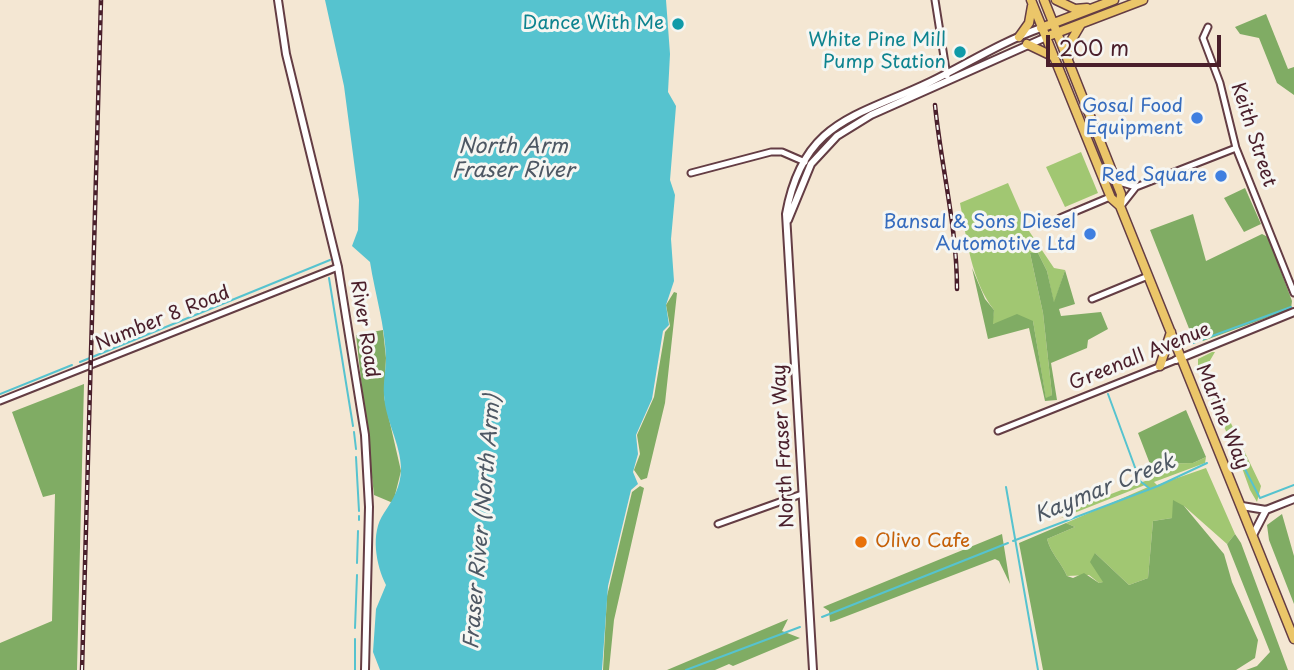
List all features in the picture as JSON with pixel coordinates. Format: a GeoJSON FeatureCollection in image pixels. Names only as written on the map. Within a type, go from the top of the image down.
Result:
{"type":"FeatureCollection","features":[{"type":"Feature","properties":{"kind":"main road","name":"Marine Way"},"geometry":{"type":"LineString","coordinates":[[1044,0],[1121,194],[1120,206]]}},
{"type":"Feature","properties":{"kind":"main road"},"geometry":{"type":"LineString","coordinates":[[1056,0],[1075,9],[1093,8]]}},
{"type":"Feature","properties":{"kind":"main road"},"geometry":{"type":"LineString","coordinates":[[1041,28],[1114,0]]}},
{"type":"Feature","properties":{"kind":"main road"},"geometry":{"type":"LineString","coordinates":[[1044,38],[1143,0]]}},
{"type":"Feature","properties":{"kind":"main road","name":"Marine Way"},"geometry":{"type":"LineString","coordinates":[[1031,3],[1110,197],[1120,206],[1171,332],[1179,359],[1242,506],[1294,639]]}},
{"type":"Feature","properties":{"kind":"main road"},"geometry":{"type":"LineString","coordinates":[[1019,37],[1029,23],[1031,3]]}},
{"type":"Feature","properties":{"kind":"main road"},"geometry":{"type":"LineString","coordinates":[[1068,64],[1068,46],[1083,22]]}},
{"type":"Feature","properties":{"kind":"main road"},"geometry":{"type":"LineString","coordinates":[[1027,44],[1052,56]]}},
{"type":"Feature","properties":{"kind":"main road"},"geometry":{"type":"LineString","coordinates":[[1160,366],[1171,332]]}},
{"type":"Feature","properties":{"kind":"street","name":"River Road"},"geometry":{"type":"LineString","coordinates":[[278,0],[286,54],[338,267],[367,462],[365,670]]}},
{"type":"Feature","properties":{"kind":"street"},"geometry":{"type":"LineString","coordinates":[[934,0],[947,77]]}},
{"type":"Feature","properties":{"kind":"street","name":"Keith Street"},"geometry":{"type":"LineString","coordinates":[[1208,27],[1203,38],[1220,83],[1236,148],[1294,293]]}},
{"type":"Feature","properties":{"kind":"street"},"geometry":{"type":"LineString","coordinates":[[691,173],[771,152],[782,152],[807,163],[837,136],[857,123],[1041,28]]}},
{"type":"Feature","properties":{"kind":"street"},"geometry":{"type":"LineString","coordinates":[[947,77],[1044,38]]}},
{"type":"Feature","properties":{"kind":"street"},"geometry":{"type":"LineString","coordinates":[[1120,206],[1136,187],[1236,148]]}},
{"type":"Feature","properties":{"kind":"street","name":"North Fraser Way"},"geometry":{"type":"LineString","coordinates":[[807,163],[788,220],[813,670]]}},
{"type":"Feature","properties":{"kind":"street"},"geometry":{"type":"LineString","coordinates":[[1116,181],[1136,187]]}},
{"type":"Feature","properties":{"kind":"street"},"geometry":{"type":"LineString","coordinates":[[1060,218],[1110,197]]}},
{"type":"Feature","properties":{"kind":"street","name":"Number 8 Road"},"geometry":{"type":"LineString","coordinates":[[0,401],[338,267]]}},
{"type":"Feature","properties":{"kind":"street"},"geometry":{"type":"LineString","coordinates":[[1092,299],[1148,276]]}},
{"type":"Feature","properties":{"kind":"street","name":"Greenall Avenue"},"geometry":{"type":"LineString","coordinates":[[998,431],[1294,312]]}},
{"type":"Feature","properties":{"kind":"street"},"geometry":{"type":"LineString","coordinates":[[718,524],[802,494]]}},
{"type":"Feature","properties":{"kind":"street"},"geometry":{"type":"LineString","coordinates":[[1242,506],[1266,510],[1294,499]]}},
{"type":"Feature","properties":{"kind":"street"},"geometry":{"type":"LineString","coordinates":[[1253,536],[1266,510]]}},
{"type":"Feature","properties":{"kind":"green space"},"geometry":{"type":"Polygon","coordinates":[[[1266,14],[1288,69],[1294,67],[1294,95],[1277,83],[1259,38],[1240,34],[1235,27],[1266,14]]]}},
{"type":"Feature","properties":{"kind":"green space"},"geometry":{"type":"Polygon","coordinates":[[[1081,152],[1098,193],[1065,207],[1046,167],[1081,152]]]}},
{"type":"Feature","properties":{"kind":"green space"},"geometry":{"type":"Polygon","coordinates":[[[1008,183],[1029,231],[1054,268],[1065,270],[1054,304],[1047,271],[1038,253],[1030,253],[1043,313],[1052,395],[1046,399],[1033,321],[992,324],[994,310],[975,273],[960,203],[1008,183]]]}},
{"type":"Feature","properties":{"kind":"green space"},"geometry":{"type":"Polygon","coordinates":[[[1245,188],[1261,224],[1244,232],[1224,198],[1245,188]]]}},
{"type":"Feature","properties":{"kind":"green space"},"geometry":{"type":"Polygon","coordinates":[[[1193,214],[1206,261],[1262,234],[1268,237],[1292,301],[1291,309],[1203,341],[1192,336],[1150,230],[1193,214]]]}},
{"type":"Feature","properties":{"kind":"green space"},"geometry":{"type":"Polygon","coordinates":[[[1030,253],[1038,253],[1047,271],[1054,302],[1065,270],[1075,304],[1059,309],[1061,316],[1101,312],[1108,329],[1088,340],[1087,348],[1051,363],[1057,400],[1045,401],[1029,328],[988,339],[972,268],[985,299],[994,310],[993,324],[1017,314],[1033,321],[1046,398],[1052,395],[1043,313],[1030,253]]]}},
{"type":"Feature","properties":{"kind":"green space"},"geometry":{"type":"Polygon","coordinates":[[[674,292],[677,293],[665,403],[647,478],[641,480],[634,470],[640,454],[637,435],[654,397],[665,332],[670,326],[666,305],[674,292]]]}},
{"type":"Feature","properties":{"kind":"green space"},"geometry":{"type":"Polygon","coordinates":[[[383,330],[386,358],[384,397],[401,471],[393,503],[374,495],[356,335],[383,330]]]}},
{"type":"Feature","properties":{"kind":"green space"},"geometry":{"type":"Polygon","coordinates":[[[1215,352],[1205,369],[1261,486],[1257,502],[1237,454],[1240,453],[1235,451],[1198,369],[1198,359],[1215,352]]]}},
{"type":"Feature","properties":{"kind":"green space"},"geometry":{"type":"Polygon","coordinates":[[[84,384],[77,670],[0,670],[0,643],[52,621],[55,494],[43,497],[12,412],[84,384]]]}},
{"type":"Feature","properties":{"kind":"green space"},"geometry":{"type":"Polygon","coordinates":[[[1186,410],[1206,457],[1193,463],[1150,464],[1138,433],[1186,410]]]}},
{"type":"Feature","properties":{"kind":"green space"},"geometry":{"type":"Polygon","coordinates":[[[1206,457],[1205,463],[1154,482],[1157,485],[1206,468],[1235,534],[1227,544],[1184,506],[1172,518],[1153,521],[1148,578],[1129,585],[1095,553],[1104,582],[1099,583],[1089,575],[1067,576],[1047,539],[1075,527],[1066,523],[1148,487],[1145,485],[1059,519],[1069,514],[1069,510],[1153,478],[1150,464],[1193,463],[1206,457]]]}},
{"type":"Feature","properties":{"kind":"green space"},"geometry":{"type":"Polygon","coordinates":[[[640,486],[644,488],[614,620],[609,670],[603,670],[607,596],[632,492],[640,486]]]}},
{"type":"Feature","properties":{"kind":"green space"},"geometry":{"type":"Polygon","coordinates":[[[1173,500],[1184,506],[1224,554],[1232,582],[1258,640],[1255,658],[1236,670],[1043,670],[1019,543],[1066,523],[1075,527],[1047,539],[1067,576],[1073,578],[1084,573],[1099,583],[1103,582],[1090,562],[1095,553],[1129,585],[1148,578],[1153,521],[1172,518],[1173,500]]]}},
{"type":"Feature","properties":{"kind":"green space"},"geometry":{"type":"Polygon","coordinates":[[[1282,514],[1294,556],[1294,604],[1269,540],[1267,525],[1282,514]]]}},
{"type":"Feature","properties":{"kind":"green space"},"geometry":{"type":"Polygon","coordinates":[[[1002,534],[1010,584],[999,561],[995,559],[834,621],[830,622],[829,611],[823,607],[1002,534]]]}},
{"type":"Feature","properties":{"kind":"green space"},"geometry":{"type":"Polygon","coordinates":[[[1235,534],[1241,543],[1288,670],[1246,670],[1257,666],[1270,652],[1227,544],[1235,534]]]}},
{"type":"Feature","properties":{"kind":"green space"},"geometry":{"type":"Polygon","coordinates":[[[788,619],[782,631],[800,638],[733,666],[729,664],[715,670],[667,670],[788,619]]]}},
{"type":"Feature","properties":{"kind":"water","name":"North Arm Fraser River"},"geometry":{"type":"Polygon","coordinates":[[[325,0],[666,0],[670,54],[668,92],[676,106],[670,180],[675,195],[671,239],[674,281],[666,305],[669,325],[663,331],[652,399],[636,435],[638,454],[633,472],[638,484],[631,490],[608,586],[602,670],[380,670],[373,652],[376,609],[386,585],[377,559],[376,539],[380,521],[398,487],[401,475],[400,460],[385,404],[385,346],[370,262],[352,246],[358,230],[359,200],[344,86],[325,0]]]}},
{"type":"Feature","properties":{"kind":"waterway"},"geometry":{"type":"LineString","coordinates":[[80,362],[330,260]]}},
{"type":"Feature","properties":{"kind":"waterway"},"geometry":{"type":"LineString","coordinates":[[329,278],[353,426]]}},
{"type":"Feature","properties":{"kind":"waterway"},"geometry":{"type":"LineString","coordinates":[[1193,343],[1291,307]]}},
{"type":"Feature","properties":{"kind":"waterway"},"geometry":{"type":"LineString","coordinates":[[0,394],[72,365]]}},
{"type":"Feature","properties":{"kind":"waterway"},"geometry":{"type":"LineString","coordinates":[[1108,394],[1140,481],[1149,488]]}},
{"type":"Feature","properties":{"kind":"waterway"},"geometry":{"type":"LineString","coordinates":[[354,432],[356,449]]}},
{"type":"Feature","properties":{"kind":"waterway","name":"Kaymar Creek"},"geometry":{"type":"LineString","coordinates":[[1236,452],[1260,498],[1294,485]]}},
{"type":"Feature","properties":{"kind":"waterway"},"geometry":{"type":"LineString","coordinates":[[356,457],[359,511]]}},
{"type":"Feature","properties":{"kind":"waterway","name":"Kaymar Creek"},"geometry":{"type":"LineString","coordinates":[[1013,541],[1158,486],[1207,463]]}},
{"type":"Feature","properties":{"kind":"waterway"},"geometry":{"type":"LineString","coordinates":[[1006,487],[1038,670]]}},
{"type":"Feature","properties":{"kind":"waterway"},"geometry":{"type":"LineString","coordinates":[[357,563],[358,531]]}},
{"type":"Feature","properties":{"kind":"waterway","name":"Kaymar Creek"},"geometry":{"type":"LineString","coordinates":[[822,617],[1008,543]]}},
{"type":"Feature","properties":{"kind":"waterway"},"geometry":{"type":"LineString","coordinates":[[355,628],[357,575]]}},
{"type":"Feature","properties":{"kind":"waterway","name":"Kaymar Creek"},"geometry":{"type":"LineString","coordinates":[[686,670],[800,627]]}},
{"type":"Feature","properties":{"kind":"waterway"},"geometry":{"type":"LineString","coordinates":[[355,639],[355,670]]}},
{"type":"Feature","properties":{"kind":"railway"},"geometry":{"type":"LineString","coordinates":[[82,670],[101,0]]}},
{"type":"Feature","properties":{"kind":"railway"},"geometry":{"type":"LineString","coordinates":[[935,105],[952,220],[957,289]]}},
{"type":"Feature","properties":{"kind":"place","name":"Dance With Me"},"geometry":{"type":"Point","coordinates":[678,24]}},
{"type":"Feature","properties":{"kind":"place","name":"White Pine Mill Pump Station"},"geometry":{"type":"Point","coordinates":[960,52]}},
{"type":"Feature","properties":{"kind":"place","name":"Gosal Food Equipment"},"geometry":{"type":"Point","coordinates":[1197,118]}},
{"type":"Feature","properties":{"kind":"place","name":"Red Square"},"geometry":{"type":"Point","coordinates":[1221,176]}},
{"type":"Feature","properties":{"kind":"place","name":"Bansal & Sons Diesel Automotive Ltd"},"geometry":{"type":"Point","coordinates":[1090,234]}},
{"type":"Feature","properties":{"kind":"place","name":"Olivo Cafe"},"geometry":{"type":"Point","coordinates":[861,542]}},
{"type":"Feature","properties":{"kind":"water label","name":"Fraser River (North Arm)"},"geometry":{"type":"Point","coordinates":[483,522]}}]}
